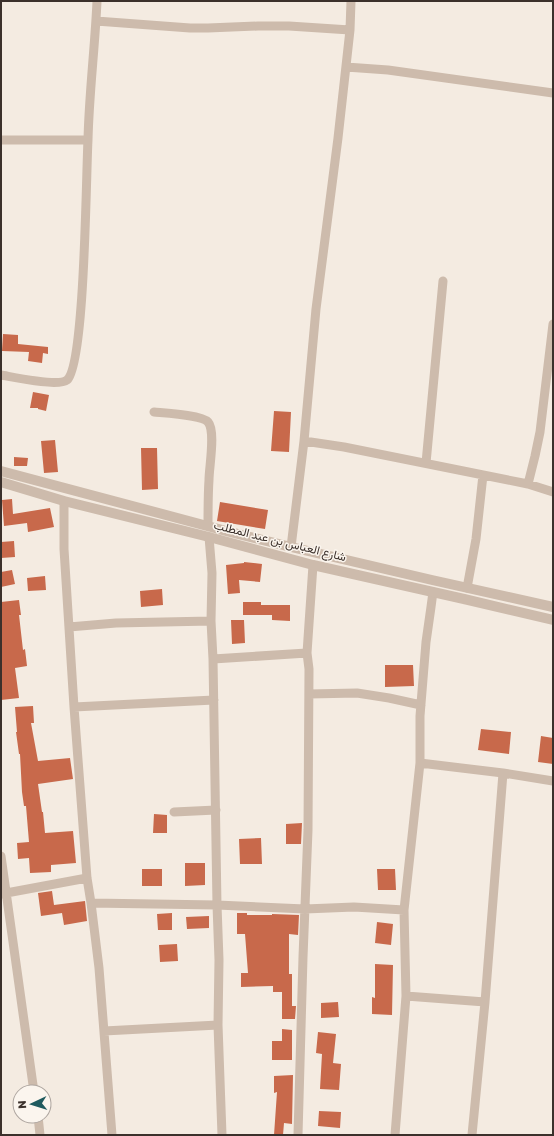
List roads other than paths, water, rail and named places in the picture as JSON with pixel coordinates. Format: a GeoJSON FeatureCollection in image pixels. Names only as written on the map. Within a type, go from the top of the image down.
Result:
{"type":"FeatureCollection","features":[{"type":"Feature","properties":{"kind":"street"},"geometry":{"type":"LineString","coordinates":[[1,375],[48,383],[58,383],[67,380],[73,370],[82,290],[88,140],[97,1]]}},
{"type":"Feature","properties":{"kind":"street"},"geometry":{"type":"LineString","coordinates":[[291,547],[304,441],[316,309],[331,198],[346,67],[351,1]]}},
{"type":"Feature","properties":{"kind":"street"},"geometry":{"type":"LineString","coordinates":[[96,22],[190,28],[289,26],[350,30]]}},
{"type":"Feature","properties":{"kind":"street"},"geometry":{"type":"LineString","coordinates":[[346,67],[388,70],[553,93]]}},
{"type":"Feature","properties":{"kind":"street"},"geometry":{"type":"LineString","coordinates":[[1,140],[88,140]]}},
{"type":"Feature","properties":{"kind":"street"},"geometry":{"type":"LineString","coordinates":[[426,463],[443,281]]}},
{"type":"Feature","properties":{"kind":"street"},"geometry":{"type":"LineString","coordinates":[[528,484],[540,432],[553,324]]}},
{"type":"Feature","properties":{"kind":"street"},"geometry":{"type":"LineString","coordinates":[[154,412],[193,416],[208,421],[212,441],[208,480],[208,526]]}},
{"type":"Feature","properties":{"kind":"street"},"geometry":{"type":"LineString","coordinates":[[304,441],[426,463],[528,484],[553,492]]}},
{"type":"Feature","properties":{"kind":"street","name":"شارع العباس بن عبد المطلب"},"geometry":{"type":"LineString","coordinates":[[1,471],[291,547],[553,607]]}},
{"type":"Feature","properties":{"kind":"street"},"geometry":{"type":"LineString","coordinates":[[467,588],[476,539],[483,475]]}},
{"type":"Feature","properties":{"kind":"street","name":"شارع العباس بن عبد المطلب"},"geometry":{"type":"LineString","coordinates":[[1,482],[313,565],[553,620]]}},
{"type":"Feature","properties":{"kind":"street"},"geometry":{"type":"LineString","coordinates":[[64,500],[64,549],[74,707],[87,878],[99,968],[112,1135]]}},
{"type":"Feature","properties":{"kind":"street"},"geometry":{"type":"LineString","coordinates":[[209,537],[212,573],[211,621],[219,960],[218,1025],[222,1135]]}},
{"type":"Feature","properties":{"kind":"street"},"geometry":{"type":"LineString","coordinates":[[298,1135],[308,830],[309,669],[307,653],[313,565]]}},
{"type":"Feature","properties":{"kind":"street"},"geometry":{"type":"LineString","coordinates":[[395,1135],[406,996],[404,910],[420,763],[421,705],[426,642],[433,592]]}},
{"type":"Feature","properties":{"kind":"street"},"geometry":{"type":"LineString","coordinates":[[69,626],[116,623],[211,621]]}},
{"type":"Feature","properties":{"kind":"street"},"geometry":{"type":"LineString","coordinates":[[213,659],[307,653]]}},
{"type":"Feature","properties":{"kind":"street"},"geometry":{"type":"LineString","coordinates":[[309,694],[357,693],[421,705]]}},
{"type":"Feature","properties":{"kind":"street"},"geometry":{"type":"LineString","coordinates":[[74,707],[214,700]]}},
{"type":"Feature","properties":{"kind":"street"},"geometry":{"type":"LineString","coordinates":[[420,763],[503,773],[553,781]]}},
{"type":"Feature","properties":{"kind":"street"},"geometry":{"type":"LineString","coordinates":[[472,1135],[485,1002],[503,773]]}},
{"type":"Feature","properties":{"kind":"street"},"geometry":{"type":"LineString","coordinates":[[174,812],[216,810]]}},
{"type":"Feature","properties":{"kind":"street"},"geometry":{"type":"LineString","coordinates":[[1,856],[3,894],[33,1084]]}},
{"type":"Feature","properties":{"kind":"street"},"geometry":{"type":"LineString","coordinates":[[3,894],[87,878]]}},
{"type":"Feature","properties":{"kind":"street"},"geometry":{"type":"LineString","coordinates":[[91,903],[217,905],[305,909],[354,907],[404,910]]}},
{"type":"Feature","properties":{"kind":"street"},"geometry":{"type":"LineString","coordinates":[[406,996],[485,1002]]}},
{"type":"Feature","properties":{"kind":"street"},"geometry":{"type":"LineString","coordinates":[[104,1031],[218,1025]]}},
{"type":"Feature","properties":{"kind":"street"},"geometry":{"type":"LineString","coordinates":[[39,1124],[40,1135]]}}]}
